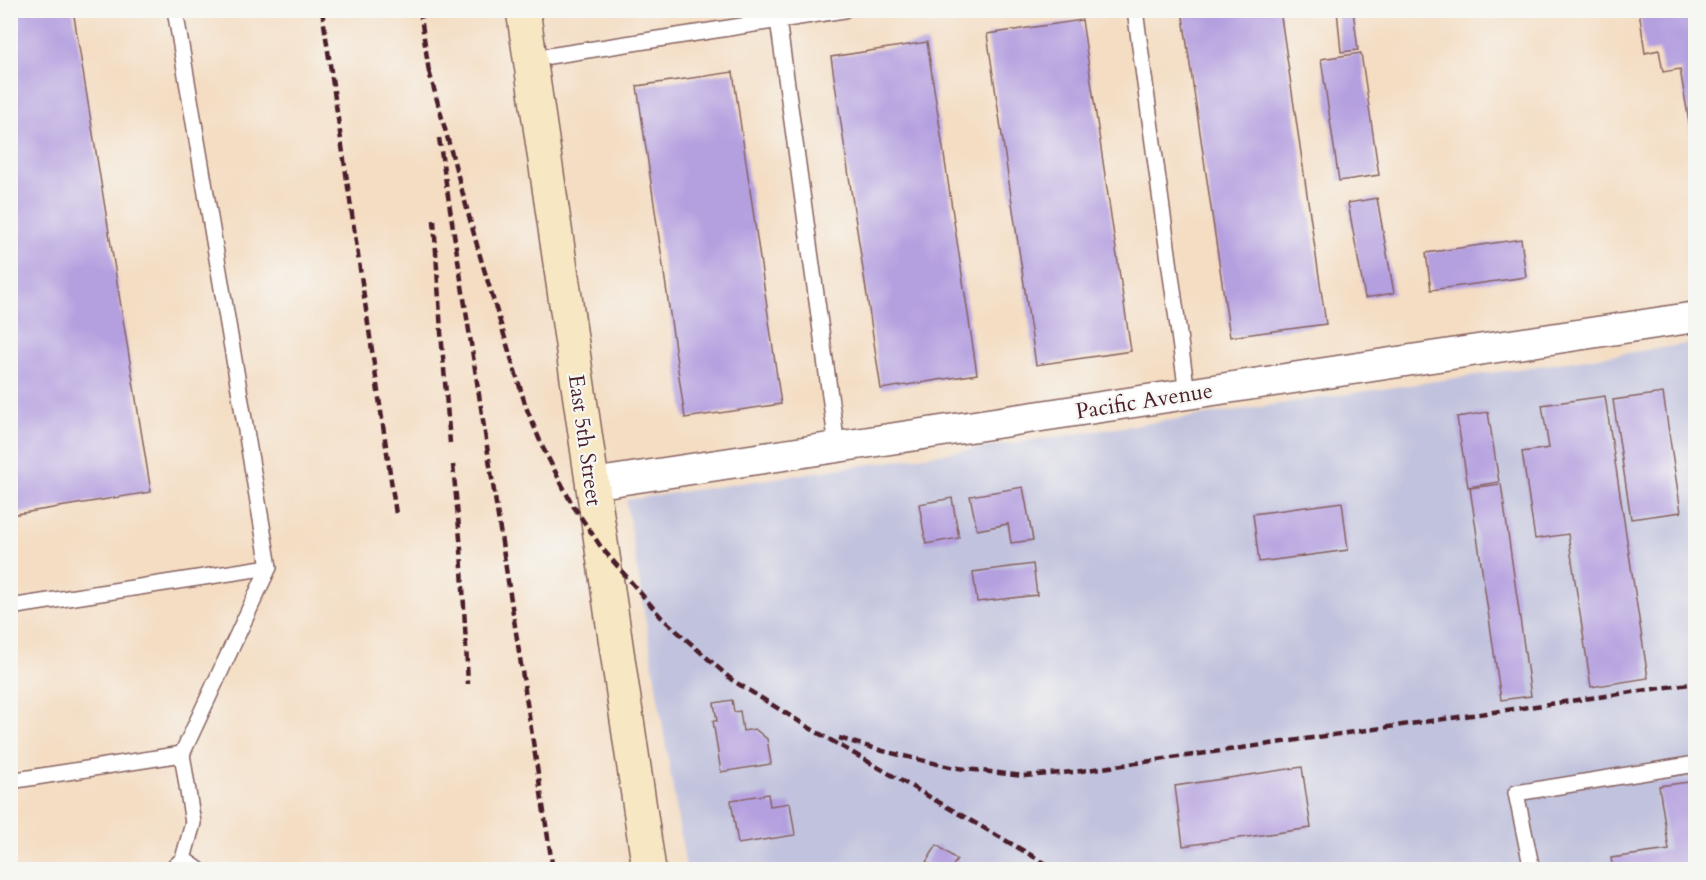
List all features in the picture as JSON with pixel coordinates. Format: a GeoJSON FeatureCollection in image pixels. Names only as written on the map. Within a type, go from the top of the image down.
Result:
{"type":"FeatureCollection","features":[{"type":"Feature","properties":{"kind":"main road","name":"East 5th Street"},"geometry":{"type":"LineString","coordinates":[[523,10],[649,870]]}},
{"type":"Feature","properties":{"kind":"street","name":"Pacific Avenue"},"geometry":{"type":"LineString","coordinates":[[592,484],[1695,317]]}},
{"type":"Feature","properties":{"kind":"lane"},"geometry":{"type":"LineString","coordinates":[[175,10],[269,567],[182,754],[193,823],[177,864],[199,870]]}},
{"type":"Feature","properties":{"kind":"lane"},"geometry":{"type":"LineString","coordinates":[[530,59],[844,10]]}},
{"type":"Feature","properties":{"kind":"lane"},"geometry":{"type":"LineString","coordinates":[[1135,10],[1187,393]]}},
{"type":"Feature","properties":{"kind":"lane"},"geometry":{"type":"LineString","coordinates":[[778,20],[837,446]]}},
{"type":"Feature","properties":{"kind":"lane"},"geometry":{"type":"LineString","coordinates":[[10,607],[269,567]]}},
{"type":"Feature","properties":{"kind":"lane"},"geometry":{"type":"LineString","coordinates":[[10,781],[182,754]]}},
{"type":"Feature","properties":{"kind":"lane"},"geometry":{"type":"LineString","coordinates":[[1532,870],[1516,793],[1695,764]]}},
{"type":"Feature","properties":{"kind":"shaded area"},"geometry":{"type":"Polygon","coordinates":[[[1695,343],[1695,869],[686,869],[626,500],[1695,343]]]}},
{"type":"Feature","properties":{"kind":"building"},"geometry":{"type":"Polygon","coordinates":[[[10,10],[73,10],[151,492],[10,515],[10,10]]]}},
{"type":"Feature","properties":{"kind":"building"},"geometry":{"type":"Polygon","coordinates":[[[1182,10],[1280,10],[1326,324],[1230,337],[1182,10]]]}},
{"type":"Feature","properties":{"kind":"building"},"geometry":{"type":"Polygon","coordinates":[[[1337,10],[1353,10],[1358,50],[1341,52],[1337,10]]]}},
{"type":"Feature","properties":{"kind":"building"},"geometry":{"type":"Polygon","coordinates":[[[1639,10],[1696,10],[1696,163],[1680,69],[1663,72],[1659,50],[1645,53],[1639,10]]]}},
{"type":"Feature","properties":{"kind":"building"},"geometry":{"type":"Polygon","coordinates":[[[1082,20],[1131,351],[1036,365],[987,34],[1082,20]]]}},
{"type":"Feature","properties":{"kind":"building"},"geometry":{"type":"Polygon","coordinates":[[[927,42],[977,374],[881,389],[831,57],[927,42]]]}},
{"type":"Feature","properties":{"kind":"building"},"geometry":{"type":"Polygon","coordinates":[[[1361,53],[1379,175],[1339,181],[1321,59],[1361,53]]]}},
{"type":"Feature","properties":{"kind":"building"},"geometry":{"type":"Polygon","coordinates":[[[733,72],[781,404],[685,418],[637,86],[733,72]]]}},
{"type":"Feature","properties":{"kind":"building"},"geometry":{"type":"Polygon","coordinates":[[[1377,198],[1394,293],[1365,298],[1348,203],[1377,198]]]}},
{"type":"Feature","properties":{"kind":"building"},"geometry":{"type":"Polygon","coordinates":[[[1521,239],[1526,277],[1431,290],[1426,253],[1521,239]]]}},
{"type":"Feature","properties":{"kind":"building"},"geometry":{"type":"Polygon","coordinates":[[[1663,393],[1681,512],[1631,519],[1613,400],[1663,393]]]}},
{"type":"Feature","properties":{"kind":"building"},"geometry":{"type":"Polygon","coordinates":[[[1605,396],[1648,678],[1591,687],[1568,534],[1535,539],[1522,452],[1549,448],[1542,405],[1605,396]]]}},
{"type":"Feature","properties":{"kind":"building"},"geometry":{"type":"Polygon","coordinates":[[[1488,412],[1499,482],[1468,487],[1457,417],[1488,412]]]}},
{"type":"Feature","properties":{"kind":"building"},"geometry":{"type":"Polygon","coordinates":[[[1501,484],[1531,696],[1501,700],[1470,488],[1501,484]]]}},
{"type":"Feature","properties":{"kind":"building"},"geometry":{"type":"Polygon","coordinates":[[[1023,487],[1033,540],[1011,543],[1008,524],[977,530],[970,496],[1023,487]]]}},
{"type":"Feature","properties":{"kind":"building"},"geometry":{"type":"Polygon","coordinates":[[[952,498],[959,538],[926,544],[919,504],[952,498]]]}},
{"type":"Feature","properties":{"kind":"building"},"geometry":{"type":"Polygon","coordinates":[[[1342,502],[1348,550],[1259,562],[1253,514],[1342,502]]]}},
{"type":"Feature","properties":{"kind":"building"},"geometry":{"type":"Polygon","coordinates":[[[1033,564],[1037,595],[977,602],[973,572],[1033,564]]]}},
{"type":"Feature","properties":{"kind":"building"},"geometry":{"type":"Polygon","coordinates":[[[732,700],[734,712],[740,711],[743,731],[755,729],[767,739],[771,764],[721,772],[713,721],[717,721],[714,703],[732,700]]]}},
{"type":"Feature","properties":{"kind":"building"},"geometry":{"type":"Polygon","coordinates":[[[1302,767],[1311,828],[1183,846],[1175,786],[1302,767]]]}},
{"type":"Feature","properties":{"kind":"building"},"geometry":{"type":"Polygon","coordinates":[[[1696,781],[1696,870],[1613,870],[1611,858],[1669,850],[1659,786],[1696,781]]]}},
{"type":"Feature","properties":{"kind":"building"},"geometry":{"type":"Polygon","coordinates":[[[768,794],[770,806],[790,803],[795,835],[738,844],[731,800],[768,794]]]}},
{"type":"Feature","properties":{"kind":"building"},"geometry":{"type":"Polygon","coordinates":[[[937,845],[957,860],[950,870],[936,870],[926,862],[937,845]]]}},
{"type":"Feature","properties":{"kind":"railway"},"geometry":{"type":"LineString","coordinates":[[322,10],[396,514]]}},
{"type":"Feature","properties":{"kind":"railway"},"geometry":{"type":"LineString","coordinates":[[420,10],[430,79]]}},
{"type":"Feature","properties":{"kind":"railway"},"geometry":{"type":"LineString","coordinates":[[429,71],[480,256],[526,407],[543,448],[572,504],[601,547],[661,617],[732,680],[813,730],[1057,870]]}},
{"type":"Feature","properties":{"kind":"railway"},"geometry":{"type":"LineString","coordinates":[[439,138],[553,870]]}},
{"type":"Feature","properties":{"kind":"railway"},"geometry":{"type":"LineString","coordinates":[[434,220],[450,443]]}},
{"type":"Feature","properties":{"kind":"railway"},"geometry":{"type":"LineString","coordinates":[[453,465],[461,549],[468,684]]}},
{"type":"Feature","properties":{"kind":"railway"},"geometry":{"type":"LineString","coordinates":[[839,738],[950,767],[1023,776],[1074,772],[1696,683]]}}]}
